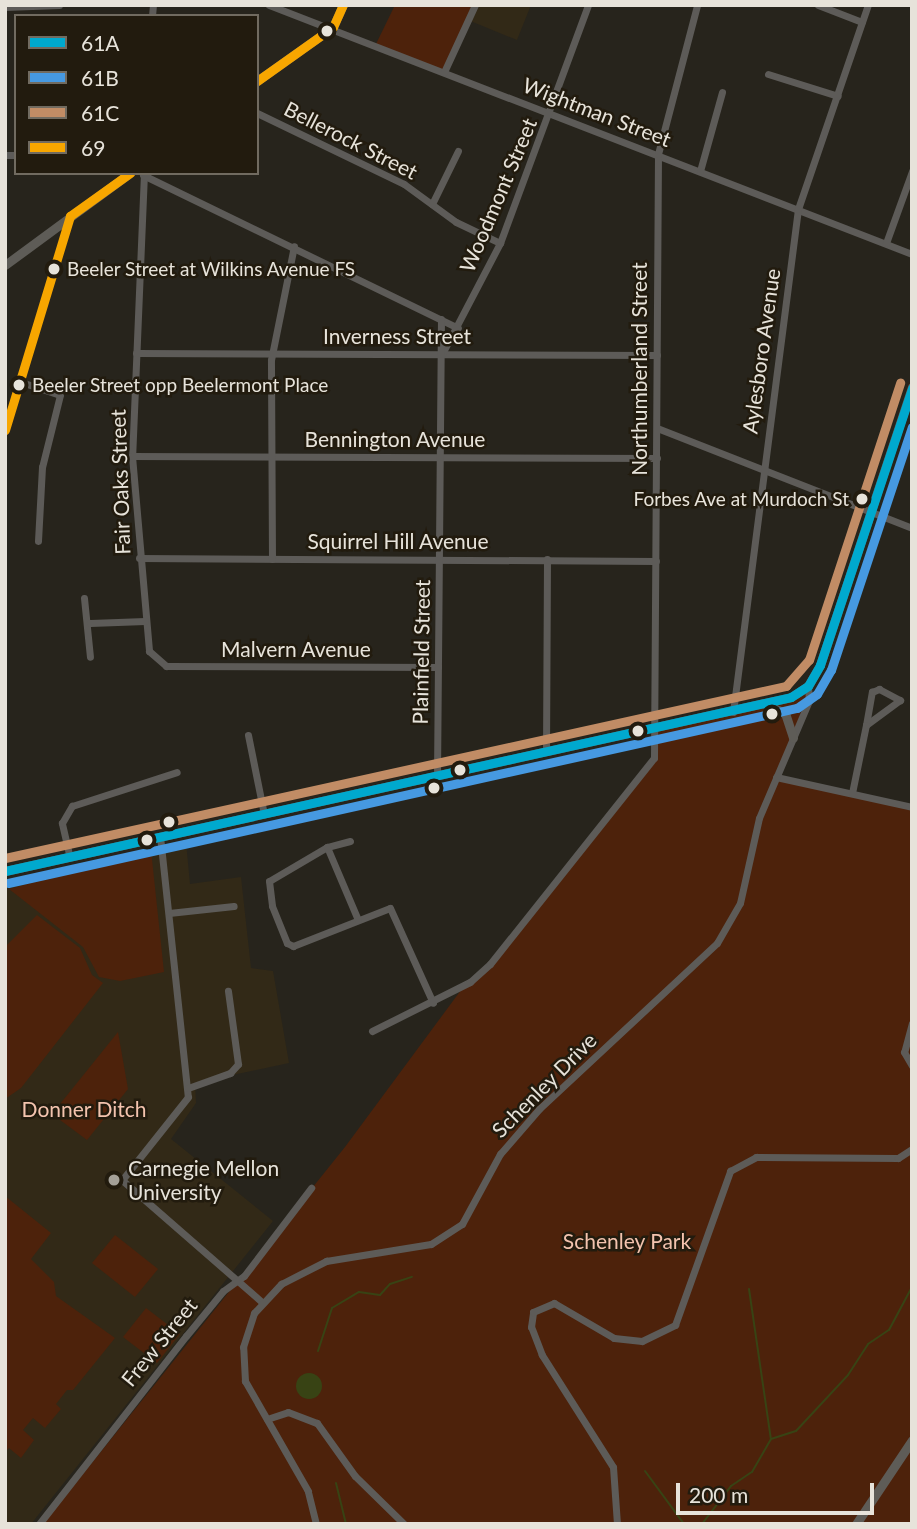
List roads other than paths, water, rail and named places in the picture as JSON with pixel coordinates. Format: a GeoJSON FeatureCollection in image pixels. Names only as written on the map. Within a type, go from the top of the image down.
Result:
{"type":"FeatureCollection","features":[{"type":"Feature","properties":{"kind":"main road"},"geometry":{"type":"LineString","coordinates":[[259,80],[333,27],[344,5]]}},
{"type":"Feature","properties":{"kind":"main road"},"geometry":{"type":"LineString","coordinates":[[5,265],[127,175]]}},
{"type":"Feature","properties":{"kind":"main road"},"geometry":{"type":"LineString","coordinates":[[5,871],[69,854],[733,712],[763,705],[808,686],[820,665],[912,387]]}},
{"type":"Feature","properties":{"kind":"main road"},"geometry":{"type":"LineString","coordinates":[[763,705],[785,713],[793,738]]}},
{"type":"Feature","properties":{"kind":"main road"},"geometry":{"type":"LineString","coordinates":[[856,1524],[912,1440]]}},
{"type":"Feature","properties":{"kind":"street"},"geometry":{"type":"LineString","coordinates":[[5,7],[59,5]]}},
{"type":"Feature","properties":{"kind":"street","name":"Wightman Street"},"geometry":{"type":"LineString","coordinates":[[269,5],[333,27],[912,254]]}},
{"type":"Feature","properties":{"kind":"street"},"geometry":{"type":"LineString","coordinates":[[444,72],[475,5]]}},
{"type":"Feature","properties":{"kind":"street","name":"Woodmont Street"},"geometry":{"type":"LineString","coordinates":[[442,355],[500,243],[552,113],[588,5]]}},
{"type":"Feature","properties":{"kind":"street","name":"Northumberland Street"},"geometry":{"type":"LineString","coordinates":[[372,1031],[433,1003],[470,982],[514,935],[654,758],[658,154],[697,5]]}},
{"type":"Feature","properties":{"kind":"street"},"geometry":{"type":"LineString","coordinates":[[818,5],[862,22]]}},
{"type":"Feature","properties":{"kind":"street","name":"Aylesboro Avenue"},"geometry":{"type":"LineString","coordinates":[[733,712],[762,470],[798,209],[868,5]]}},
{"type":"Feature","properties":{"kind":"street"},"geometry":{"type":"LineString","coordinates":[[768,74],[838,96]]}},
{"type":"Feature","properties":{"kind":"street"},"geometry":{"type":"LineString","coordinates":[[701,171],[722,92]]}},
{"type":"Feature","properties":{"kind":"street","name":"Bellerock Street"},"geometry":{"type":"LineString","coordinates":[[259,114],[404,184],[432,204],[500,243]]}},
{"type":"Feature","properties":{"kind":"street"},"geometry":{"type":"LineString","coordinates":[[432,204],[458,151]]}},
{"type":"Feature","properties":{"kind":"street"},"geometry":{"type":"LineString","coordinates":[[886,243],[912,171]]}},
{"type":"Feature","properties":{"kind":"street","name":"Fair Oaks Street"},"geometry":{"type":"LineString","coordinates":[[143,175],[132,456],[145,621],[156,662]]}},
{"type":"Feature","properties":{"kind":"street"},"geometry":{"type":"LineString","coordinates":[[145,175],[458,328]]}},
{"type":"Feature","properties":{"kind":"street"},"geometry":{"type":"LineString","coordinates":[[5,430],[70,216]]}},
{"type":"Feature","properties":{"kind":"street"},"geometry":{"type":"LineString","coordinates":[[272,559],[272,353],[294,246]]}},
{"type":"Feature","properties":{"kind":"street","name":"Plainfield Street"},"geometry":{"type":"LineString","coordinates":[[437,776],[441,319]]}},
{"type":"Feature","properties":{"kind":"street","name":"Inverness Street"},"geometry":{"type":"LineString","coordinates":[[136,353],[657,355]]}},
{"type":"Feature","properties":{"kind":"street"},"geometry":{"type":"LineString","coordinates":[[20,382],[60,395],[42,467],[38,541]]}},
{"type":"Feature","properties":{"kind":"street"},"geometry":{"type":"LineString","coordinates":[[656,428],[912,528]]}},
{"type":"Feature","properties":{"kind":"street","name":"Bennington Avenue"},"geometry":{"type":"LineString","coordinates":[[132,456],[657,458]]}},
{"type":"Feature","properties":{"kind":"street","name":"Squirrel Hill Avenue"},"geometry":{"type":"LineString","coordinates":[[139,558],[656,561]]}},
{"type":"Feature","properties":{"kind":"street"},"geometry":{"type":"LineString","coordinates":[[546,752],[547,559]]}},
{"type":"Feature","properties":{"kind":"street"},"geometry":{"type":"LineString","coordinates":[[84,598],[90,623],[90,657]]}},
{"type":"Feature","properties":{"kind":"street"},"geometry":{"type":"LineString","coordinates":[[90,623],[145,621]]}},
{"type":"Feature","properties":{"kind":"street","name":"Malvern Avenue"},"geometry":{"type":"LineString","coordinates":[[156,662],[166,666],[438,667]]}},
{"type":"Feature","properties":{"kind":"street","name":"Schenley Drive"},"geometry":{"type":"LineString","coordinates":[[316,1524],[308,1491],[249,1390],[242,1359],[246,1331],[262,1302],[281,1284],[326,1261],[431,1244],[462,1224],[500,1154],[530,1119],[717,943],[740,903],[753,838],[810,697],[808,686]]}},
{"type":"Feature","properties":{"kind":"street"},"geometry":{"type":"LineString","coordinates":[[852,793],[872,692],[898,695],[897,705],[866,725]]}},
{"type":"Feature","properties":{"kind":"street"},"geometry":{"type":"LineString","coordinates":[[248,736],[264,814]]}},
{"type":"Feature","properties":{"kind":"street"},"geometry":{"type":"LineString","coordinates":[[69,854],[62,823],[72,806],[177,772]]}},
{"type":"Feature","properties":{"kind":"street"},"geometry":{"type":"LineString","coordinates":[[776,777],[912,807]]}},
{"type":"Feature","properties":{"kind":"street"},"geometry":{"type":"LineString","coordinates":[[160,836],[188,1097],[122,1180],[235,1282],[262,1302]]}},
{"type":"Feature","properties":{"kind":"street"},"geometry":{"type":"LineString","coordinates":[[350,841],[327,847],[269,881],[282,931],[293,946],[358,920],[394,910],[433,1003]]}},
{"type":"Feature","properties":{"kind":"street"},"geometry":{"type":"LineString","coordinates":[[327,847],[358,920]]}},
{"type":"Feature","properties":{"kind":"street"},"geometry":{"type":"LineString","coordinates":[[169,913],[234,906]]}},
{"type":"Feature","properties":{"kind":"street"},"geometry":{"type":"LineString","coordinates":[[188,1088],[236,1068],[228,990]]}},
{"type":"Feature","properties":{"kind":"street"},"geometry":{"type":"LineString","coordinates":[[912,1023],[904,1052],[912,1066]]}},
{"type":"Feature","properties":{"kind":"street"},"geometry":{"type":"LineString","coordinates":[[618,1524],[612,1467],[542,1355],[531,1327],[533,1312],[554,1303],[614,1338],[642,1341],[675,1325],[730,1171],[756,1157],[898,1158],[912,1149]]}},
{"type":"Feature","properties":{"kind":"street","name":"Frew Street"},"geometry":{"type":"LineString","coordinates":[[39,1524],[186,1336],[235,1282],[311,1188]]}},
{"type":"Feature","properties":{"kind":"street"},"geometry":{"type":"LineString","coordinates":[[267,1419],[296,1413],[317,1423],[355,1476],[404,1524]]}},
{"type":"Feature","properties":{"kind":"waterway"},"geometry":{"type":"LineString","coordinates":[[318,1351],[332,1308],[359,1292],[380,1295],[390,1284],[412,1277]]}},
{"type":"Feature","properties":{"kind":"waterway"},"geometry":{"type":"LineString","coordinates":[[702,1524],[731,1486],[752,1472],[771,1439],[796,1431],[848,1375],[868,1344],[889,1330],[912,1287]]}},
{"type":"Feature","properties":{"kind":"waterway"},"geometry":{"type":"LineString","coordinates":[[749,1289],[771,1439]]}},
{"type":"Feature","properties":{"kind":"waterway"},"geometry":{"type":"LineString","coordinates":[[645,1471],[684,1524]]}},
{"type":"Feature","properties":{"kind":"waterway"},"geometry":{"type":"LineString","coordinates":[[336,1483],[346,1524]]}},
{"type":"Feature","properties":{"kind":"place","name":"Beeler Street at Wilkins Avenue FS"},"geometry":{"type":"Point","coordinates":[54,269]}},
{"type":"Feature","properties":{"kind":"place","name":"Beeler Street opp Beelermont Place"},"geometry":{"type":"Point","coordinates":[19,385]}},
{"type":"Feature","properties":{"kind":"place","name":"Forbes Ave at Murdoch St"},"geometry":{"type":"Point","coordinates":[862,499]}},
{"type":"Feature","properties":{"kind":"place","name":"Carnegie Mellon University"},"geometry":{"type":"Point","coordinates":[114,1180]}},
{"type":"Feature","properties":{"kind":"park label","name":"Donner Ditch"},"geometry":{"type":"Point","coordinates":[84,1109]}},
{"type":"Feature","properties":{"kind":"park label","name":"Schenley Park"},"geometry":{"type":"Point","coordinates":[627,1241]}}]}
